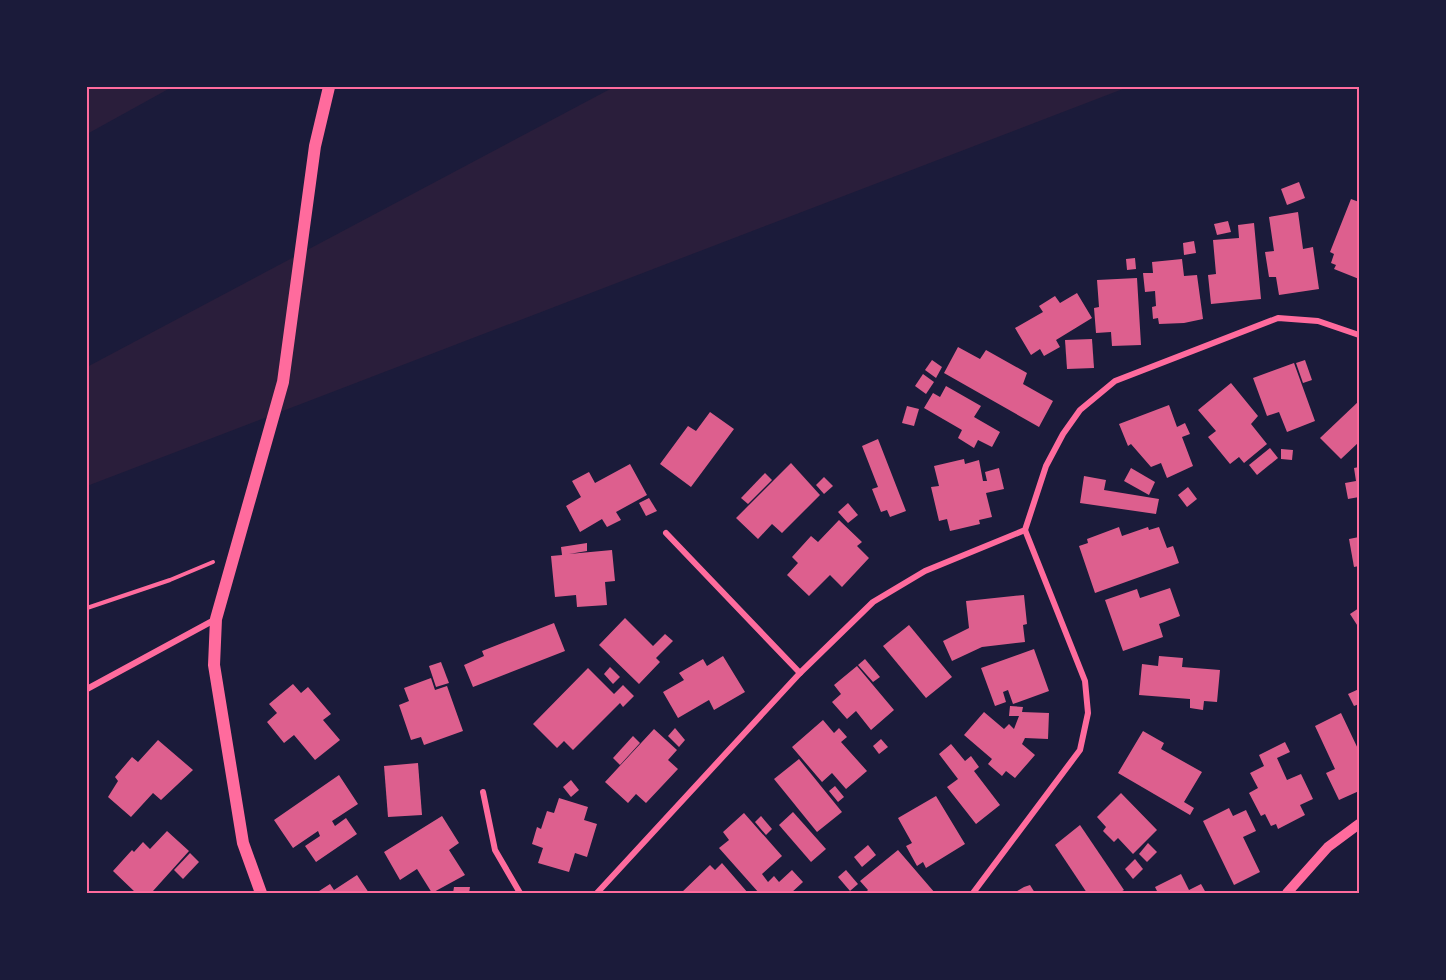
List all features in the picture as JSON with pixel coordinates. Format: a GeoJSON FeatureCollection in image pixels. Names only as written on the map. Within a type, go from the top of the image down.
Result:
{"type":"FeatureCollection","features":[{"type":"Feature","properties":{"kind":"main road"},"geometry":{"type":"LineString","coordinates":[[261,893],[243,843],[230,765],[214,665],[216,619],[283,382],[315,146],[329,87]]}},
{"type":"Feature","properties":{"kind":"street"},"geometry":{"type":"LineString","coordinates":[[973,893],[1080,750],[1088,712],[1085,681],[1025,530],[1047,466],[1063,435],[1080,410],[1115,381],[1278,318],[1318,321],[1359,335]]}},
{"type":"Feature","properties":{"kind":"street"},"geometry":{"type":"LineString","coordinates":[[597,893],[800,673],[873,602],[926,571],[1025,530]]}},
{"type":"Feature","properties":{"kind":"street"},"geometry":{"type":"LineString","coordinates":[[666,534],[800,673]]}},
{"type":"Feature","properties":{"kind":"street"},"geometry":{"type":"LineString","coordinates":[[87,689],[216,619]]}},
{"type":"Feature","properties":{"kind":"street"},"geometry":{"type":"LineString","coordinates":[[483,792],[495,850],[520,893]]}},
{"type":"Feature","properties":{"kind":"street"},"geometry":{"type":"LineString","coordinates":[[1287,893],[1328,847],[1359,824]]}},
{"type":"Feature","properties":{"kind":"path"},"geometry":{"type":"LineString","coordinates":[[87,608],[170,580],[235,552]]}},
{"type":"Feature","properties":{"kind":"shaded area"},"geometry":{"type":"Polygon","coordinates":[[[87,87],[172,87],[87,134],[87,87]]]}},
{"type":"Feature","properties":{"kind":"shaded area"},"geometry":{"type":"Polygon","coordinates":[[[614,87],[1128,87],[87,486],[87,367],[614,87]]]}},
{"type":"Feature","properties":{"kind":"building"},"geometry":{"type":"Polygon","coordinates":[[[1299,182],[1305,198],[1287,205],[1281,189],[1299,182]]]}},
{"type":"Feature","properties":{"kind":"building"},"geometry":{"type":"Polygon","coordinates":[[[1351,199],[1359,202],[1359,279],[1334,269],[1336,265],[1331,263],[1334,254],[1330,252],[1351,199]]]}},
{"type":"Feature","properties":{"kind":"building"},"geometry":{"type":"Polygon","coordinates":[[[1298,212],[1303,249],[1313,247],[1319,289],[1279,295],[1276,277],[1269,277],[1265,252],[1274,251],[1269,217],[1298,212]]]}},
{"type":"Feature","properties":{"kind":"building"},"geometry":{"type":"Polygon","coordinates":[[[1228,221],[1231,232],[1217,235],[1214,224],[1228,221]]]}},
{"type":"Feature","properties":{"kind":"building"},"geometry":{"type":"Polygon","coordinates":[[[1254,223],[1261,299],[1211,304],[1208,275],[1216,274],[1213,240],[1239,238],[1238,225],[1254,223]]]}},
{"type":"Feature","properties":{"kind":"building"},"geometry":{"type":"Polygon","coordinates":[[[1194,241],[1196,253],[1184,255],[1183,243],[1194,241]]]}},
{"type":"Feature","properties":{"kind":"building"},"geometry":{"type":"Polygon","coordinates":[[[1135,258],[1136,269],[1127,270],[1126,259],[1135,258]]]}},
{"type":"Feature","properties":{"kind":"building"},"geometry":{"type":"Polygon","coordinates":[[[1182,259],[1184,276],[1197,275],[1203,319],[1184,323],[1159,324],[1158,318],[1153,319],[1152,307],[1156,306],[1155,291],[1145,292],[1143,273],[1153,273],[1152,262],[1182,259]]]}},
{"type":"Feature","properties":{"kind":"building"},"geometry":{"type":"Polygon","coordinates":[[[1137,278],[1141,345],[1112,346],[1111,332],[1096,333],[1094,308],[1099,307],[1097,280],[1137,278]]]}},
{"type":"Feature","properties":{"kind":"building"},"geometry":{"type":"Polygon","coordinates":[[[1077,293],[1092,318],[1056,340],[1060,347],[1044,356],[1040,349],[1031,355],[1015,328],[1043,312],[1039,306],[1055,296],[1060,303],[1077,293]]]}},
{"type":"Feature","properties":{"kind":"building"},"geometry":{"type":"Polygon","coordinates":[[[1092,339],[1094,368],[1067,369],[1065,340],[1092,339]]]}},
{"type":"Feature","properties":{"kind":"building"},"geometry":{"type":"Polygon","coordinates":[[[958,347],[980,359],[986,350],[1027,373],[1023,384],[1053,401],[1039,427],[944,373],[958,347]]]}},
{"type":"Feature","properties":{"kind":"building"},"geometry":{"type":"Polygon","coordinates":[[[932,360],[942,367],[936,378],[925,370],[932,360]]]}},
{"type":"Feature","properties":{"kind":"building"},"geometry":{"type":"Polygon","coordinates":[[[1305,360],[1312,380],[1303,383],[1296,363],[1305,360]]]}},
{"type":"Feature","properties":{"kind":"building"},"geometry":{"type":"Polygon","coordinates":[[[1294,363],[1315,421],[1287,432],[1279,412],[1267,416],[1253,378],[1294,363]]]}},
{"type":"Feature","properties":{"kind":"building"},"geometry":{"type":"Polygon","coordinates":[[[923,374],[934,382],[926,394],[915,386],[923,374]]]}},
{"type":"Feature","properties":{"kind":"building"},"geometry":{"type":"Polygon","coordinates":[[[1231,383],[1258,416],[1251,424],[1267,444],[1244,463],[1239,457],[1230,464],[1208,437],[1216,431],[1198,410],[1231,383]]]}},
{"type":"Feature","properties":{"kind":"building"},"geometry":{"type":"Polygon","coordinates":[[[946,386],[981,406],[974,417],[1000,432],[992,447],[978,440],[974,448],[958,438],[962,430],[924,408],[933,393],[940,397],[946,386]]]}},
{"type":"Feature","properties":{"kind":"building"},"geometry":{"type":"Polygon","coordinates":[[[1359,401],[1359,442],[1341,459],[1320,438],[1359,401]]]}},
{"type":"Feature","properties":{"kind":"building"},"geometry":{"type":"Polygon","coordinates":[[[1169,405],[1177,427],[1185,423],[1190,434],[1182,437],[1193,466],[1167,478],[1161,463],[1151,467],[1131,444],[1128,446],[1119,424],[1169,405]]]}},
{"type":"Feature","properties":{"kind":"building"},"geometry":{"type":"Polygon","coordinates":[[[907,406],[919,409],[914,426],[902,423],[907,406]]]}},
{"type":"Feature","properties":{"kind":"building"},"geometry":{"type":"Polygon","coordinates":[[[710,412],[734,429],[691,487],[660,464],[688,426],[696,431],[710,412]]]}},
{"type":"Feature","properties":{"kind":"building"},"geometry":{"type":"Polygon","coordinates":[[[878,439],[906,511],[890,517],[887,510],[881,512],[872,489],[878,487],[862,446],[878,439]]]}},
{"type":"Feature","properties":{"kind":"building"},"geometry":{"type":"Polygon","coordinates":[[[1270,448],[1278,458],[1257,475],[1249,465],[1270,448]]]}},
{"type":"Feature","properties":{"kind":"building"},"geometry":{"type":"Polygon","coordinates":[[[1281,449],[1293,450],[1292,460],[1281,459],[1281,449]]]}},
{"type":"Feature","properties":{"kind":"building"},"geometry":{"type":"Polygon","coordinates":[[[964,459],[965,464],[979,460],[983,481],[987,481],[985,472],[999,468],[1004,489],[986,493],[992,517],[979,520],[980,524],[950,531],[947,519],[939,521],[931,487],[939,486],[934,466],[964,459]]]}},
{"type":"Feature","properties":{"kind":"building"},"geometry":{"type":"Polygon","coordinates":[[[791,463],[820,495],[782,533],[772,524],[758,539],[736,518],[791,463]]]}},
{"type":"Feature","properties":{"kind":"building"},"geometry":{"type":"Polygon","coordinates":[[[630,464],[647,495],[616,512],[621,520],[607,527],[602,519],[580,532],[566,506],[581,497],[572,481],[589,472],[595,483],[630,464]]]}},
{"type":"Feature","properties":{"kind":"building"},"geometry":{"type":"Polygon","coordinates":[[[1359,467],[1359,497],[1348,499],[1345,483],[1356,481],[1354,468],[1359,467]]]}},
{"type":"Feature","properties":{"kind":"building"},"geometry":{"type":"Polygon","coordinates":[[[1131,468],[1155,482],[1149,495],[1124,481],[1131,468]]]}},
{"type":"Feature","properties":{"kind":"building"},"geometry":{"type":"Polygon","coordinates":[[[765,473],[772,480],[748,504],[741,498],[765,473]]]}},
{"type":"Feature","properties":{"kind":"building"},"geometry":{"type":"Polygon","coordinates":[[[1084,476],[1106,480],[1104,490],[1159,499],[1156,514],[1080,503],[1084,476]]]}},
{"type":"Feature","properties":{"kind":"building"},"geometry":{"type":"Polygon","coordinates":[[[824,477],[833,486],[824,494],[816,485],[824,477]]]}},
{"type":"Feature","properties":{"kind":"building"},"geometry":{"type":"Polygon","coordinates":[[[1188,487],[1197,499],[1187,507],[1178,495],[1188,487]]]}},
{"type":"Feature","properties":{"kind":"building"},"geometry":{"type":"Polygon","coordinates":[[[649,498],[657,511],[646,516],[639,503],[649,498]]]}},
{"type":"Feature","properties":{"kind":"building"},"geometry":{"type":"Polygon","coordinates":[[[848,503],[858,515],[848,523],[838,512],[848,503]]]}},
{"type":"Feature","properties":{"kind":"building"},"geometry":{"type":"Polygon","coordinates":[[[839,520],[862,542],[857,546],[869,558],[842,587],[830,575],[809,596],[787,575],[798,563],[792,557],[811,536],[818,542],[839,520]]]}},
{"type":"Feature","properties":{"kind":"building"},"geometry":{"type":"Polygon","coordinates":[[[1119,527],[1122,536],[1148,527],[1149,530],[1159,527],[1167,548],[1173,546],[1179,563],[1095,593],[1079,546],[1088,543],[1087,539],[1119,527]]]}},
{"type":"Feature","properties":{"kind":"building"},"geometry":{"type":"Polygon","coordinates":[[[1359,537],[1359,566],[1354,567],[1349,539],[1359,537]]]}},
{"type":"Feature","properties":{"kind":"building"},"geometry":{"type":"Polygon","coordinates":[[[587,543],[587,551],[569,554],[612,550],[615,581],[605,582],[607,605],[577,607],[576,595],[555,597],[551,556],[562,555],[561,547],[587,543]]]}},
{"type":"Feature","properties":{"kind":"building"},"geometry":{"type":"Polygon","coordinates":[[[1170,588],[1180,616],[1159,624],[1163,637],[1123,651],[1105,600],[1137,589],[1140,598],[1170,588]]]}},
{"type":"Feature","properties":{"kind":"building"},"geometry":{"type":"Polygon","coordinates":[[[1024,595],[1027,624],[1023,625],[1025,642],[982,647],[952,661],[943,641],[969,628],[966,601],[1024,595]]]}},
{"type":"Feature","properties":{"kind":"building"},"geometry":{"type":"Polygon","coordinates":[[[1359,608],[1359,628],[1350,614],[1359,608]]]}},
{"type":"Feature","properties":{"kind":"building"},"geometry":{"type":"Polygon","coordinates":[[[625,618],[653,646],[665,634],[673,641],[656,658],[660,662],[639,684],[599,645],[625,618]]]}},
{"type":"Feature","properties":{"kind":"building"},"geometry":{"type":"Polygon","coordinates":[[[554,623],[565,651],[473,687],[464,665],[484,656],[482,651],[554,623]]]}},
{"type":"Feature","properties":{"kind":"building"},"geometry":{"type":"Polygon","coordinates":[[[909,625],[952,677],[926,698],[883,646],[909,625]]]}},
{"type":"Feature","properties":{"kind":"building"},"geometry":{"type":"Polygon","coordinates":[[[1034,649],[1049,691],[1013,704],[1008,690],[1003,692],[1006,702],[995,706],[981,668],[1034,649]]]}},
{"type":"Feature","properties":{"kind":"building"},"geometry":{"type":"Polygon","coordinates":[[[723,656],[745,692],[714,710],[709,700],[678,718],[663,692],[684,680],[679,673],[703,659],[707,666],[723,656]]]}},
{"type":"Feature","properties":{"kind":"building"},"geometry":{"type":"Polygon","coordinates":[[[1159,656],[1183,658],[1182,667],[1220,670],[1217,702],[1204,701],[1203,710],[1190,708],[1190,699],[1139,695],[1142,664],[1158,666],[1159,656]]]}},
{"type":"Feature","properties":{"kind":"building"},"geometry":{"type":"Polygon","coordinates":[[[865,659],[880,677],[873,682],[858,665],[865,659]]]}},
{"type":"Feature","properties":{"kind":"building"},"geometry":{"type":"Polygon","coordinates":[[[441,662],[449,683],[436,687],[429,666],[441,662]]]}},
{"type":"Feature","properties":{"kind":"building"},"geometry":{"type":"Polygon","coordinates":[[[857,666],[894,710],[871,730],[856,711],[847,719],[832,702],[841,694],[834,685],[857,666]]]}},
{"type":"Feature","properties":{"kind":"building"},"geometry":{"type":"Polygon","coordinates":[[[610,667],[620,677],[613,684],[604,674],[610,667]]]}},
{"type":"Feature","properties":{"kind":"building"},"geometry":{"type":"Polygon","coordinates":[[[588,668],[614,694],[623,685],[634,696],[623,707],[620,703],[573,750],[564,741],[557,748],[533,724],[588,668]]]}},
{"type":"Feature","properties":{"kind":"building"},"geometry":{"type":"Polygon","coordinates":[[[431,678],[435,690],[447,686],[463,731],[424,745],[421,737],[411,740],[399,705],[409,701],[404,688],[431,678]]]}},
{"type":"Feature","properties":{"kind":"building"},"geometry":{"type":"Polygon","coordinates":[[[293,684],[301,693],[308,687],[331,714],[323,720],[340,740],[315,760],[294,735],[284,743],[267,722],[277,713],[269,704],[293,684]]]}},
{"type":"Feature","properties":{"kind":"building"},"geometry":{"type":"Polygon","coordinates":[[[1359,689],[1359,704],[1354,706],[1348,694],[1359,689]]]}},
{"type":"Feature","properties":{"kind":"building"},"geometry":{"type":"Polygon","coordinates":[[[1010,706],[1023,707],[1022,712],[1049,713],[1048,739],[1025,738],[1022,744],[1035,755],[1015,778],[1006,771],[1002,776],[988,764],[992,759],[964,735],[984,712],[1004,729],[1009,724],[1014,729],[1019,716],[1009,716],[1010,706]]]}},
{"type":"Feature","properties":{"kind":"building"},"geometry":{"type":"Polygon","coordinates":[[[1341,713],[1359,751],[1359,791],[1339,800],[1326,773],[1335,769],[1315,726],[1341,713]]]}},
{"type":"Feature","properties":{"kind":"building"},"geometry":{"type":"Polygon","coordinates":[[[823,720],[834,733],[839,728],[847,737],[841,742],[867,771],[846,789],[832,773],[822,782],[792,747],[823,720]]]}},
{"type":"Feature","properties":{"kind":"building"},"geometry":{"type":"Polygon","coordinates":[[[675,728],[685,740],[679,747],[668,736],[675,728]]]}},
{"type":"Feature","properties":{"kind":"building"},"geometry":{"type":"Polygon","coordinates":[[[654,729],[677,750],[668,760],[678,769],[646,803],[636,794],[628,803],[605,782],[654,729]]]}},
{"type":"Feature","properties":{"kind":"building"},"geometry":{"type":"Polygon","coordinates":[[[1143,731],[1164,743],[1161,749],[1202,772],[1184,802],[1194,808],[1190,815],[1118,773],[1143,731]]]}},
{"type":"Feature","properties":{"kind":"building"},"geometry":{"type":"Polygon","coordinates":[[[633,736],[640,743],[620,765],[613,758],[633,736]]]}},
{"type":"Feature","properties":{"kind":"building"},"geometry":{"type":"Polygon","coordinates":[[[881,739],[888,747],[879,754],[873,746],[881,739]]]}},
{"type":"Feature","properties":{"kind":"building"},"geometry":{"type":"Polygon","coordinates":[[[158,740],[193,770],[161,800],[153,793],[131,817],[108,797],[118,781],[115,777],[132,757],[138,762],[158,740]]]}},
{"type":"Feature","properties":{"kind":"building"},"geometry":{"type":"Polygon","coordinates":[[[1285,742],[1290,752],[1277,758],[1287,780],[1301,774],[1313,799],[1300,805],[1305,815],[1278,829],[1276,824],[1271,826],[1265,814],[1261,816],[1249,793],[1258,788],[1250,773],[1264,766],[1259,755],[1285,742]]]}},
{"type":"Feature","properties":{"kind":"building"},"geometry":{"type":"Polygon","coordinates":[[[951,744],[965,761],[971,756],[979,767],[974,771],[1000,805],[976,824],[947,787],[958,779],[939,754],[951,744]]]}},
{"type":"Feature","properties":{"kind":"building"},"geometry":{"type":"Polygon","coordinates":[[[799,759],[842,812],[817,832],[774,779],[799,759]]]}},
{"type":"Feature","properties":{"kind":"building"},"geometry":{"type":"Polygon","coordinates":[[[418,763],[422,815],[388,817],[384,766],[418,763]]]}},
{"type":"Feature","properties":{"kind":"building"},"geometry":{"type":"Polygon","coordinates":[[[339,775],[358,804],[332,821],[335,826],[346,818],[357,834],[316,862],[305,846],[320,836],[318,831],[293,848],[274,820],[339,775]]]}},
{"type":"Feature","properties":{"kind":"building"},"geometry":{"type":"Polygon","coordinates":[[[571,780],[579,790],[571,797],[563,787],[571,780]]]}},
{"type":"Feature","properties":{"kind":"building"},"geometry":{"type":"Polygon","coordinates":[[[835,786],[844,797],[838,802],[829,791],[835,786]]]}},
{"type":"Feature","properties":{"kind":"building"},"geometry":{"type":"Polygon","coordinates":[[[1121,793],[1157,830],[1133,854],[1118,838],[1114,842],[1103,831],[1106,827],[1097,817],[1121,793]]]}},
{"type":"Feature","properties":{"kind":"building"},"geometry":{"type":"Polygon","coordinates":[[[936,796],[965,844],[926,868],[923,862],[917,866],[906,846],[912,843],[898,818],[936,796]]]}},
{"type":"Feature","properties":{"kind":"building"},"geometry":{"type":"Polygon","coordinates":[[[559,798],[588,807],[584,820],[597,824],[587,857],[575,853],[569,872],[538,863],[543,848],[532,844],[537,827],[541,829],[547,811],[554,813],[559,798]]]}},
{"type":"Feature","properties":{"kind":"building"},"geometry":{"type":"Polygon","coordinates":[[[1229,808],[1233,816],[1246,810],[1256,831],[1243,837],[1260,872],[1234,885],[1203,821],[1229,808]]]}},
{"type":"Feature","properties":{"kind":"building"},"geometry":{"type":"Polygon","coordinates":[[[793,812],[826,849],[811,862],[779,825],[793,812]]]}},
{"type":"Feature","properties":{"kind":"building"},"geometry":{"type":"Polygon","coordinates":[[[744,813],[782,856],[762,874],[768,882],[774,876],[779,882],[792,870],[803,882],[791,893],[759,893],[719,848],[729,840],[723,832],[744,813]]]}},
{"type":"Feature","properties":{"kind":"building"},"geometry":{"type":"Polygon","coordinates":[[[442,816],[459,843],[449,850],[465,875],[432,893],[417,869],[400,880],[384,852],[442,816]]]}},
{"type":"Feature","properties":{"kind":"building"},"geometry":{"type":"Polygon","coordinates":[[[761,816],[772,829],[766,835],[755,822],[761,816]]]}},
{"type":"Feature","properties":{"kind":"building"},"geometry":{"type":"Polygon","coordinates":[[[1080,825],[1124,890],[1119,893],[1087,893],[1055,845],[1080,825]]]}},
{"type":"Feature","properties":{"kind":"building"},"geometry":{"type":"Polygon","coordinates":[[[167,831],[189,851],[153,891],[155,893],[136,893],[113,871],[132,850],[134,852],[143,842],[150,849],[167,831]]]}},
{"type":"Feature","properties":{"kind":"building"},"geometry":{"type":"Polygon","coordinates":[[[1148,843],[1157,852],[1147,862],[1139,854],[1148,843]]]}},
{"type":"Feature","properties":{"kind":"building"},"geometry":{"type":"Polygon","coordinates":[[[868,845],[876,855],[862,867],[854,857],[868,845]]]}},
{"type":"Feature","properties":{"kind":"building"},"geometry":{"type":"Polygon","coordinates":[[[898,850],[935,893],[865,893],[868,890],[860,881],[898,850]]]}},
{"type":"Feature","properties":{"kind":"building"},"geometry":{"type":"Polygon","coordinates":[[[190,853],[199,862],[183,879],[174,870],[190,853]]]}},
{"type":"Feature","properties":{"kind":"building"},"geometry":{"type":"Polygon","coordinates":[[[1135,859],[1143,869],[1133,879],[1125,869],[1135,859]]]}},
{"type":"Feature","properties":{"kind":"building"},"geometry":{"type":"Polygon","coordinates":[[[722,863],[748,893],[681,893],[710,865],[715,870],[722,863]]]}},
{"type":"Feature","properties":{"kind":"building"},"geometry":{"type":"Polygon","coordinates":[[[846,870],[858,884],[850,891],[838,877],[846,870]]]}},
{"type":"Feature","properties":{"kind":"building"},"geometry":{"type":"Polygon","coordinates":[[[1181,874],[1189,890],[1201,884],[1206,893],[1158,893],[1155,887],[1181,874]]]}},
{"type":"Feature","properties":{"kind":"building"},"geometry":{"type":"Polygon","coordinates":[[[357,875],[369,893],[316,893],[330,884],[334,890],[357,875]]]}},
{"type":"Feature","properties":{"kind":"building"},"geometry":{"type":"Polygon","coordinates":[[[1030,885],[1035,893],[1014,893],[1024,887],[1030,885]]]}},
{"type":"Feature","properties":{"kind":"building"},"geometry":{"type":"Polygon","coordinates":[[[454,887],[470,887],[469,893],[453,893],[454,887]]]}}]}
